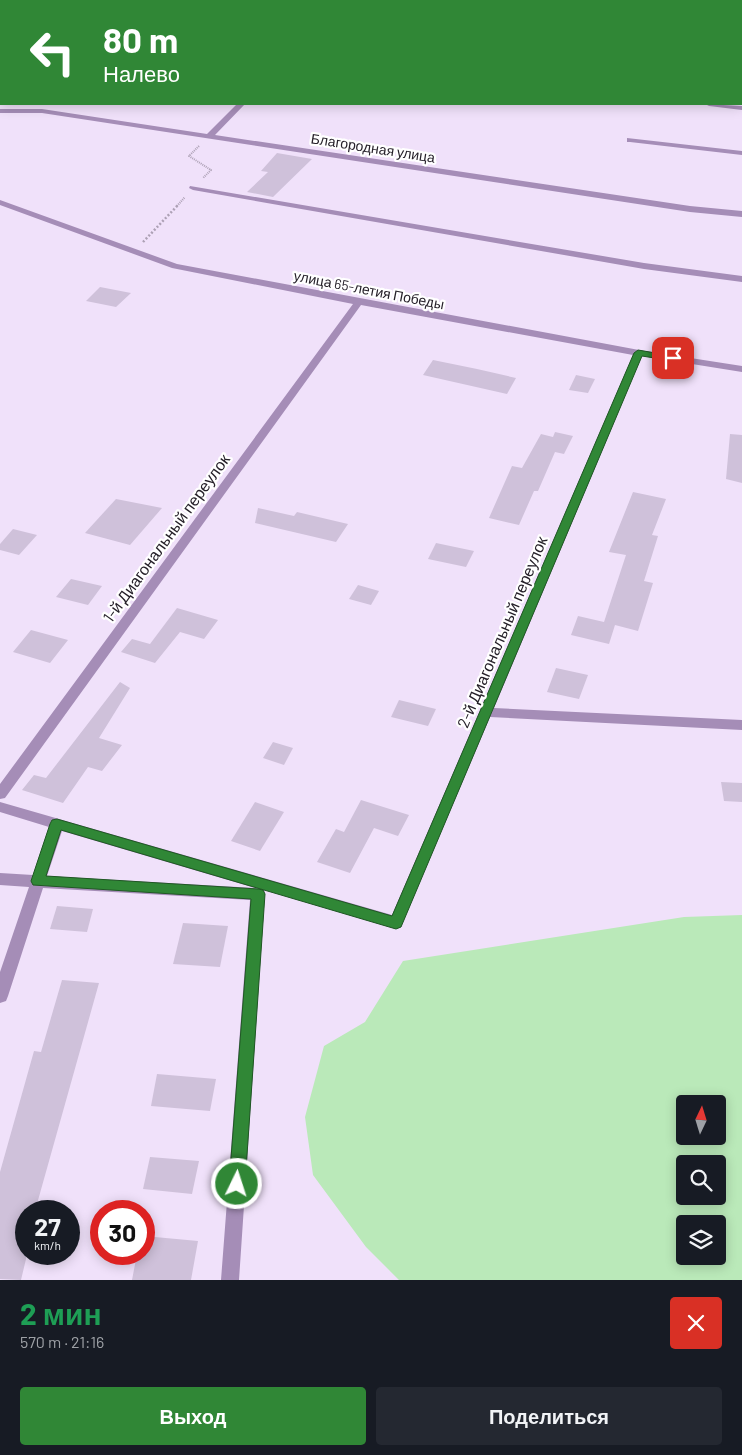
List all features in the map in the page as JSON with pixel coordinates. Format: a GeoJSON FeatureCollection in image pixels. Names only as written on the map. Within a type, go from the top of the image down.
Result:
{"type":"FeatureCollection","features":[{"type":"Feature","properties":{"kind":"street"},"geometry":{"type":"LineString","coordinates":[[210,135],[240,105]]}},
{"type":"Feature","properties":{"kind":"street"},"geometry":{"type":"LineString","coordinates":[[717,105],[742,108]]}},
{"type":"Feature","properties":{"kind":"street","name":"Благородная улица"},"geometry":{"type":"LineString","coordinates":[[0,111],[42,111],[690,209],[742,214]]}},
{"type":"Feature","properties":{"kind":"street"},"geometry":{"type":"LineString","coordinates":[[630,140],[742,153]]}},
{"type":"Feature","properties":{"kind":"street"},"geometry":{"type":"LineString","coordinates":[[193,188],[644,266],[742,279]]}},
{"type":"Feature","properties":{"kind":"street","name":"улица 65-летия Победы"},"geometry":{"type":"LineString","coordinates":[[0,202],[174,266],[638,353],[742,369]]}},
{"type":"Feature","properties":{"kind":"street","name":"1-й Диагональный переулок"},"geometry":{"type":"LineString","coordinates":[[0,794],[359,302]]}},
{"type":"Feature","properties":{"kind":"street","name":"2-й Диагональный переулок"},"geometry":{"type":"LineString","coordinates":[[57,824],[396,923],[638,353]]}},
{"type":"Feature","properties":{"kind":"street"},"geometry":{"type":"LineString","coordinates":[[486,712],[742,725]]}},
{"type":"Feature","properties":{"kind":"street"},"geometry":{"type":"LineString","coordinates":[[0,807],[57,824],[0,996]]}},
{"type":"Feature","properties":{"kind":"street"},"geometry":{"type":"LineString","coordinates":[[0,879],[258,894],[230,1280]]}},
{"type":"Feature","properties":{"kind":"green space"},"geometry":{"type":"Polygon","coordinates":[[[742,915],[742,1280],[399,1280],[366,1247],[313,1175],[305,1117],[324,1046],[365,1022],[403,961],[684,917],[742,915]]]}},
{"type":"Feature","properties":{"kind":"building"},"geometry":{"type":"Polygon","coordinates":[[[277,153],[312,159],[273,197],[247,192],[268,172],[261,171],[277,153]]]}},
{"type":"Feature","properties":{"kind":"building"},"geometry":{"type":"Polygon","coordinates":[[[100,287],[131,293],[116,307],[86,301],[100,287]]]}},
{"type":"Feature","properties":{"kind":"building"},"geometry":{"type":"Polygon","coordinates":[[[433,360],[516,378],[507,394],[423,375],[433,360]]]}},
{"type":"Feature","properties":{"kind":"building"},"geometry":{"type":"Polygon","coordinates":[[[576,375],[595,379],[588,393],[569,390],[576,375]]]}},
{"type":"Feature","properties":{"kind":"building"},"geometry":{"type":"Polygon","coordinates":[[[555,432],[573,436],[564,454],[555,452],[538,491],[534,491],[519,525],[489,518],[512,466],[522,468],[541,434],[553,437],[555,432]]]}},
{"type":"Feature","properties":{"kind":"building"},"geometry":{"type":"Polygon","coordinates":[[[730,434],[742,435],[742,483],[726,479],[730,434]]]}},
{"type":"Feature","properties":{"kind":"building"},"geometry":{"type":"Polygon","coordinates":[[[633,492],[666,499],[652,535],[658,536],[644,581],[653,583],[638,631],[615,625],[609,644],[571,635],[578,616],[604,622],[626,555],[609,552],[633,492]]]}},
{"type":"Feature","properties":{"kind":"building"},"geometry":{"type":"Polygon","coordinates":[[[116,499],[162,508],[130,545],[85,533],[116,499]]]}},
{"type":"Feature","properties":{"kind":"building"},"geometry":{"type":"Polygon","coordinates":[[[258,508],[294,516],[297,512],[348,524],[336,542],[255,523],[258,508]]]}},
{"type":"Feature","properties":{"kind":"building"},"geometry":{"type":"Polygon","coordinates":[[[13,529],[37,535],[19,555],[0,550],[0,544],[13,529]]]}},
{"type":"Feature","properties":{"kind":"building"},"geometry":{"type":"Polygon","coordinates":[[[436,543],[474,551],[466,567],[428,559],[436,543]]]}},
{"type":"Feature","properties":{"kind":"building"},"geometry":{"type":"Polygon","coordinates":[[[71,579],[102,586],[88,605],[56,597],[71,579]]]}},
{"type":"Feature","properties":{"kind":"building"},"geometry":{"type":"Polygon","coordinates":[[[358,585],[379,591],[371,605],[349,599],[358,585]]]}},
{"type":"Feature","properties":{"kind":"building"},"geometry":{"type":"Polygon","coordinates":[[[177,608],[218,620],[204,639],[180,632],[155,663],[121,652],[132,639],[150,644],[177,608]]]}},
{"type":"Feature","properties":{"kind":"building"},"geometry":{"type":"Polygon","coordinates":[[[31,630],[68,640],[50,663],[13,652],[31,630]]]}},
{"type":"Feature","properties":{"kind":"building"},"geometry":{"type":"Polygon","coordinates":[[[556,668],[588,675],[579,699],[547,692],[556,668]]]}},
{"type":"Feature","properties":{"kind":"building"},"geometry":{"type":"Polygon","coordinates":[[[120,682],[130,688],[99,738],[122,745],[102,771],[88,767],[63,803],[22,790],[34,775],[46,778],[120,682]]]}},
{"type":"Feature","properties":{"kind":"building"},"geometry":{"type":"Polygon","coordinates":[[[399,700],[436,709],[428,726],[391,717],[399,700]]]}},
{"type":"Feature","properties":{"kind":"building"},"geometry":{"type":"Polygon","coordinates":[[[273,742],[293,748],[284,765],[263,758],[273,742]]]}},
{"type":"Feature","properties":{"kind":"building"},"geometry":{"type":"Polygon","coordinates":[[[721,782],[742,783],[742,802],[724,801],[721,782]]]}},
{"type":"Feature","properties":{"kind":"building"},"geometry":{"type":"Polygon","coordinates":[[[361,800],[409,815],[398,836],[374,828],[350,873],[317,862],[336,829],[344,832],[361,800]]]}},
{"type":"Feature","properties":{"kind":"building"},"geometry":{"type":"Polygon","coordinates":[[[255,802],[284,812],[260,851],[231,841],[255,802]]]}},
{"type":"Feature","properties":{"kind":"building"},"geometry":{"type":"Polygon","coordinates":[[[57,906],[93,909],[87,932],[50,929],[57,906]]]}},
{"type":"Feature","properties":{"kind":"building"},"geometry":{"type":"Polygon","coordinates":[[[183,923],[228,926],[220,967],[173,964],[183,923]]]}},
{"type":"Feature","properties":{"kind":"building"},"geometry":{"type":"Polygon","coordinates":[[[62,980],[99,983],[38,1200],[15,1200],[15,1265],[25,1265],[21,1280],[0,1279],[0,1172],[34,1051],[41,1052],[62,980]]]}},
{"type":"Feature","properties":{"kind":"building"},"geometry":{"type":"Polygon","coordinates":[[[157,1074],[216,1079],[210,1111],[151,1106],[157,1074]]]}},
{"type":"Feature","properties":{"kind":"building"},"geometry":{"type":"Polygon","coordinates":[[[150,1157],[199,1161],[192,1194],[143,1189],[150,1157]]]}},
{"type":"Feature","properties":{"kind":"building"},"geometry":{"type":"Polygon","coordinates":[[[155,1237],[198,1241],[191,1280],[132,1280],[135,1265],[155,1265],[155,1237]]]}},
{"type":"Feature","properties":{"kind":"route"},"geometry":{"type":"LineString","coordinates":[[237,1184],[258,894],[38,881],[57,824],[396,923],[638,353],[673,358]]}}]}
